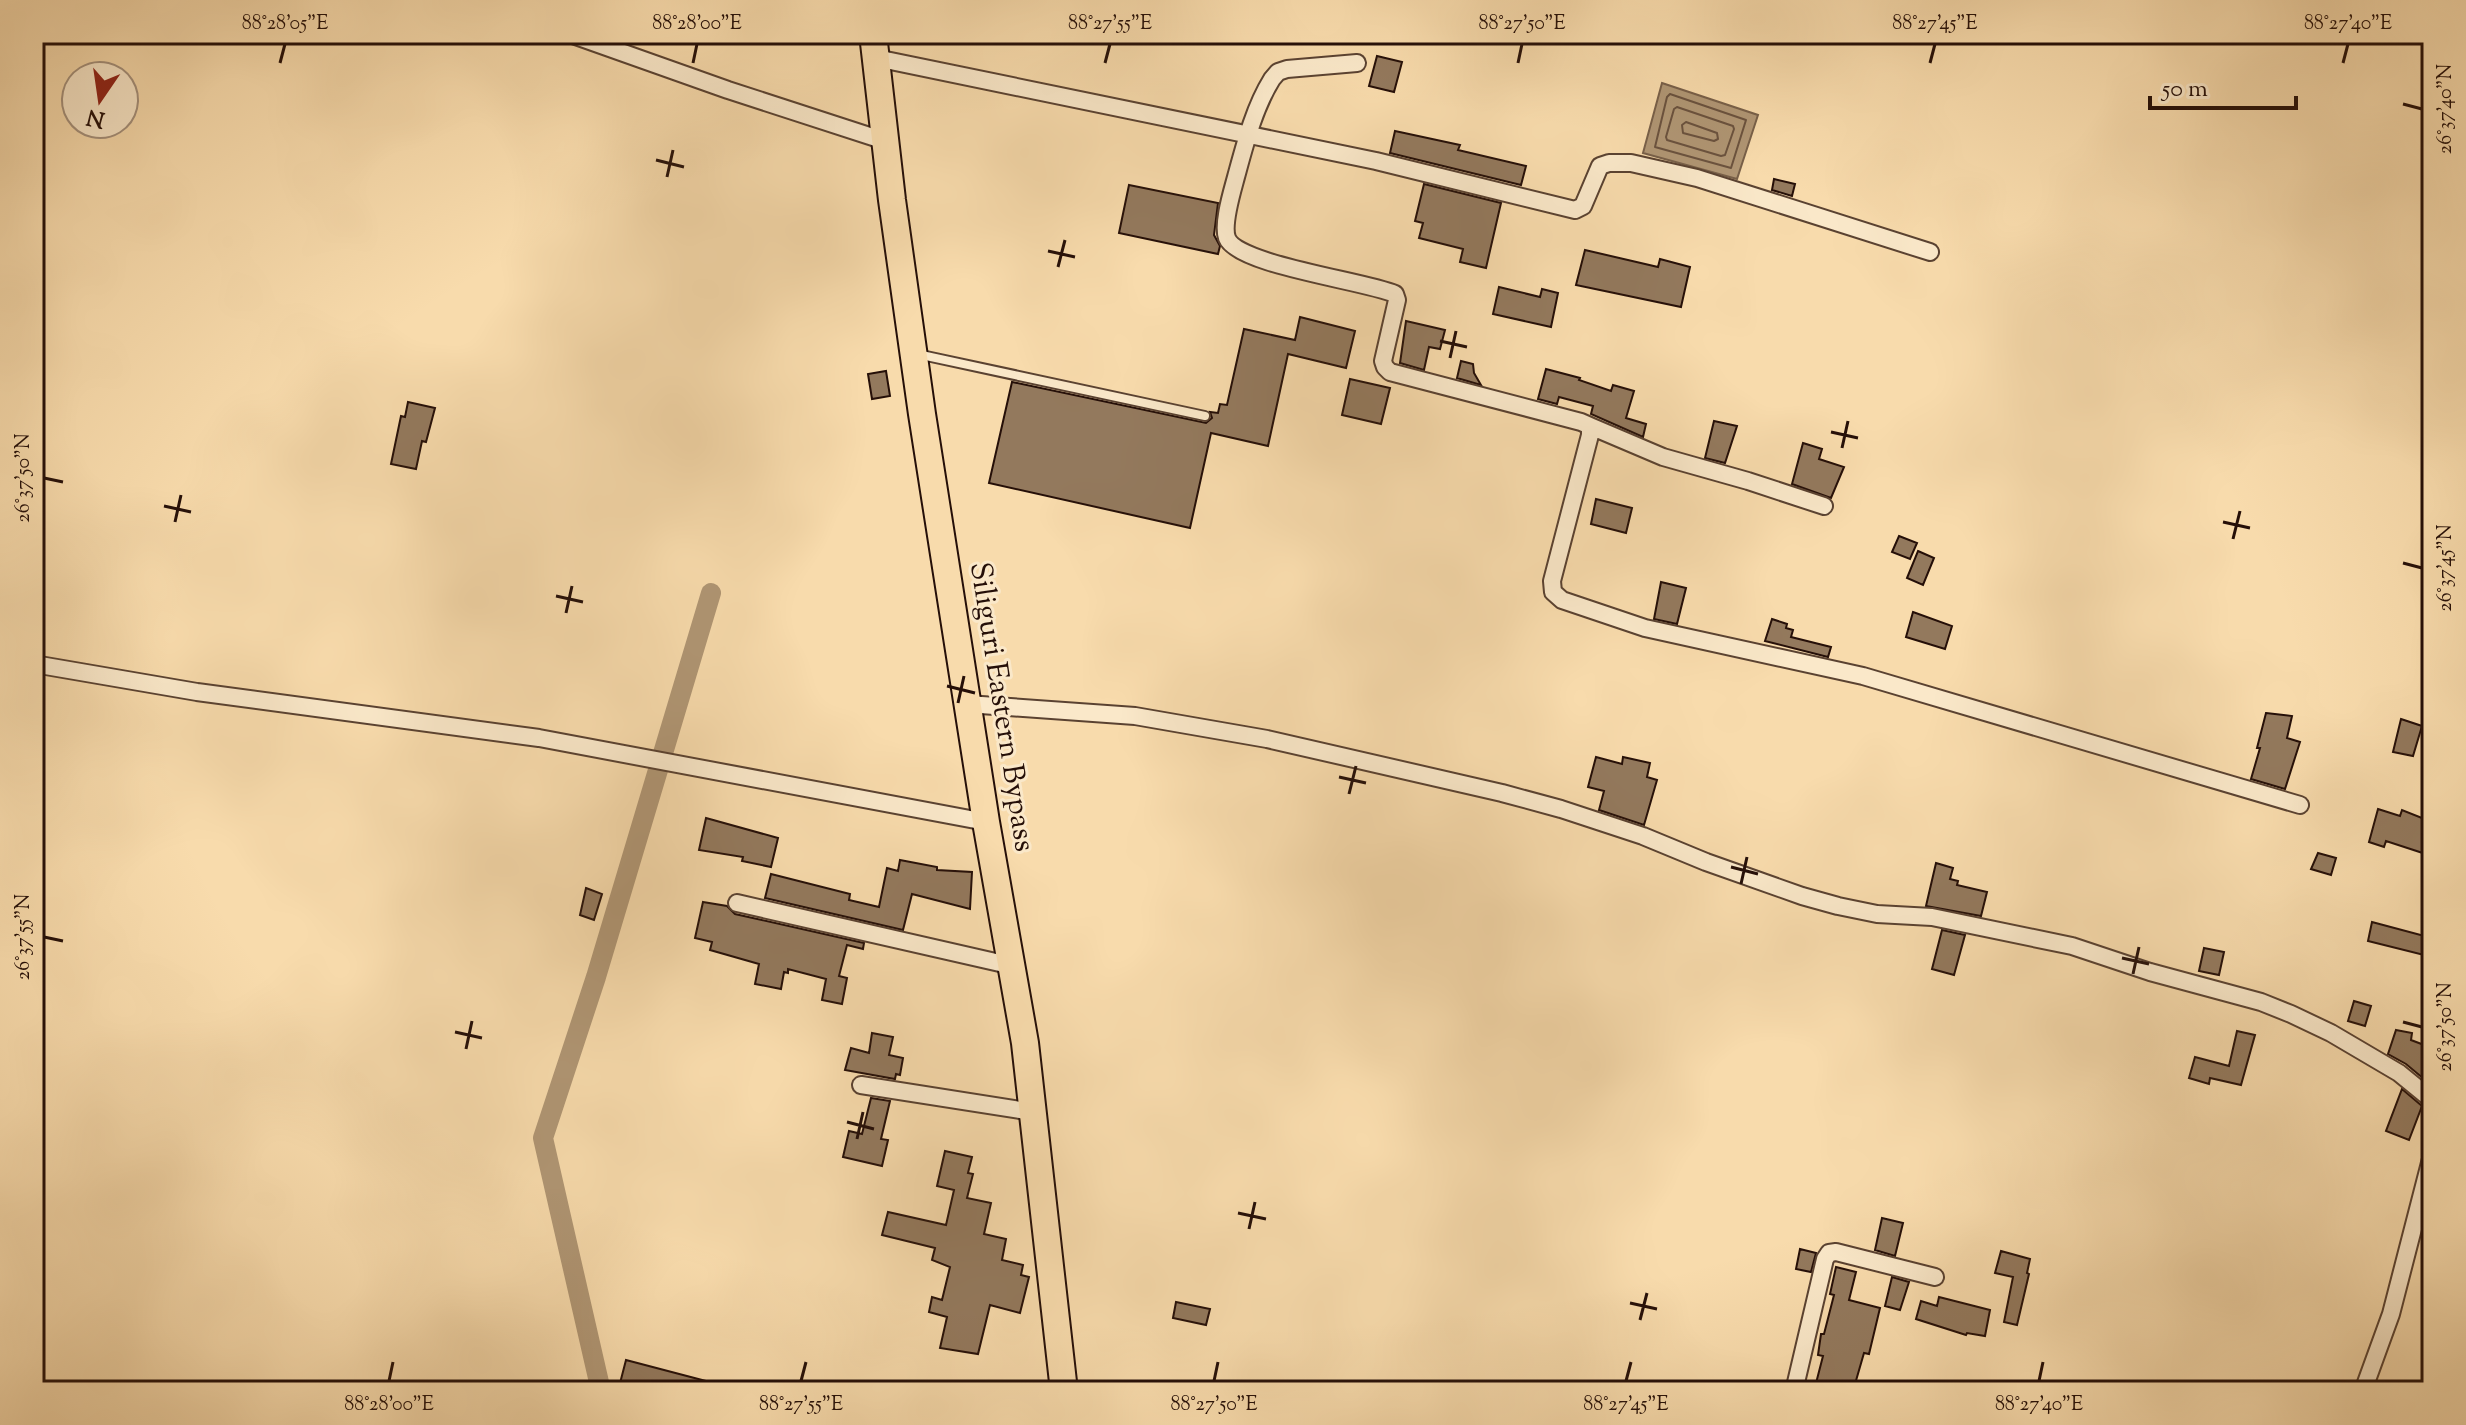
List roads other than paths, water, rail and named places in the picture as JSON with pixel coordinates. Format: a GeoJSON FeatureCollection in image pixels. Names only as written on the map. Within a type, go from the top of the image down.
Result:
{"type":"FeatureCollection","features":[{"type":"Feature","properties":{"kind":"main road","name":"Siliguri Eastern Bypass"},"geometry":{"type":"LineString","coordinates":[[874,46],[913,354],[986,822],[1013,966],[1033,1112],[1064,1391]]}},
{"type":"Feature","properties":{"kind":"street"},"geometry":{"type":"LineString","coordinates":[[570,34],[885,141]]}},
{"type":"Feature","properties":{"kind":"street"},"geometry":{"type":"LineString","coordinates":[[874,46],[1248,136],[1376,161],[1575,210],[1583,206],[1600,166],[1631,163],[1697,178],[1930,252]]}},
{"type":"Feature","properties":{"kind":"street"},"geometry":{"type":"LineString","coordinates":[[1357,63],[1297,67],[1278,72],[1267,87],[1232,190],[1226,224],[1227,237],[1233,247],[1261,259],[1395,294],[1397,300],[1383,361],[1390,372],[1581,422],[1663,457],[1824,506]]}},
{"type":"Feature","properties":{"kind":"street"},"geometry":{"type":"LineString","coordinates":[[1590,426],[1552,581],[1553,592],[1562,600],[1645,628],[1863,676],[2300,805]]}},
{"type":"Feature","properties":{"kind":"street"},"geometry":{"type":"LineString","coordinates":[[34,664],[197,692],[539,738],[986,822]]}},
{"type":"Feature","properties":{"kind":"street"},"geometry":{"type":"LineString","coordinates":[[967,704],[1135,716],[1267,739],[1546,804],[1632,832],[1802,896],[1848,909],[1932,917],[2072,946],[2150,972],[2261,1002],[2291,1014],[2387,1065],[2432,1100]]}},
{"type":"Feature","properties":{"kind":"street"},"geometry":{"type":"LineString","coordinates":[[737,903],[1013,966]]}},
{"type":"Feature","properties":{"kind":"street"},"geometry":{"type":"LineString","coordinates":[[861,1085],[1033,1112]]}},
{"type":"Feature","properties":{"kind":"street"},"geometry":{"type":"LineString","coordinates":[[2363,1391],[2391,1314],[2432,1155]]}},
{"type":"Feature","properties":{"kind":"street"},"geometry":{"type":"LineString","coordinates":[[1794,1391],[1825,1259],[1829,1253],[1836,1252],[1935,1277]]}},
{"type":"Feature","properties":{"kind":"lane"},"geometry":{"type":"LineString","coordinates":[[913,354],[1205,416]]}},
{"type":"Feature","properties":{"kind":"water"},"geometry":{"type":"Polygon","coordinates":[[[1662,83],[1758,115],[1737,179],[1643,153],[1662,83]]]}},
{"type":"Feature","properties":{"kind":"waterway"},"geometry":{"type":"LineString","coordinates":[[601,1391],[543,1138],[596,977],[711,593]]}}]}
